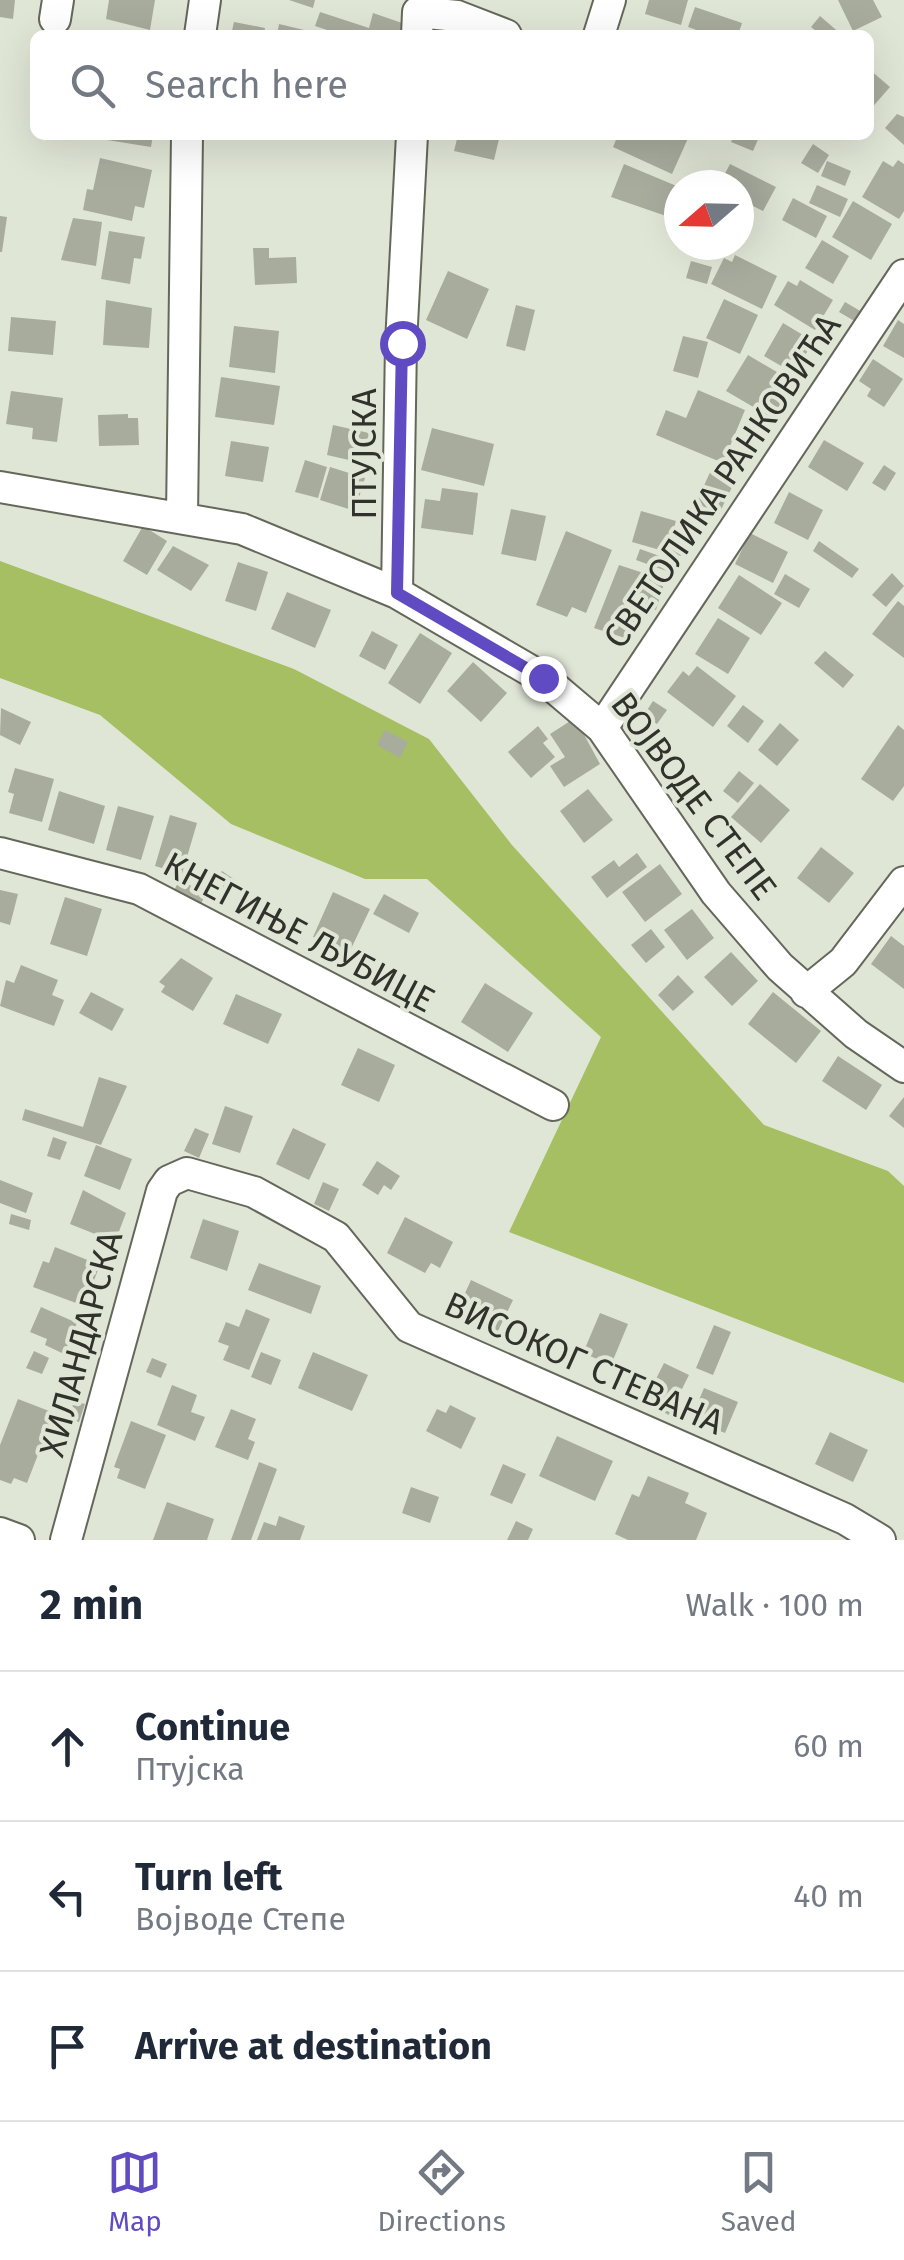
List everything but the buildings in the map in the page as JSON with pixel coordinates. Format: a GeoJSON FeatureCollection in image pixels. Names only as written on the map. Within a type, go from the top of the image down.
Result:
{"type":"FeatureCollection","features":[{"type":"Feature","properties":{"kind":"street"},"geometry":{"type":"LineString","coordinates":[[201,30],[205,0]]}},
{"type":"Feature","properties":{"kind":"street"},"geometry":{"type":"LineString","coordinates":[[601,30],[610,0]]}},
{"type":"Feature","properties":{"kind":"street"},"geometry":{"type":"LineString","coordinates":[[418,16],[458,16],[493,30]]}},
{"type":"Feature","properties":{"kind":"street"},"geometry":{"type":"LineString","coordinates":[[182,516],[187,140]]}},
{"type":"Feature","properties":{"kind":"street","name":"ПТУЈСКА"},"geometry":{"type":"LineString","coordinates":[[397,593],[402,343],[412,140]]}},
{"type":"Feature","properties":{"kind":"street","name":"СВЕТОЛИКА РАНКОВИЋА"},"geometry":{"type":"LineString","coordinates":[[602,728],[904,275]]}},
{"type":"Feature","properties":{"kind":"street","name":"ВОЈВОДЕ СТЕПЕ"},"geometry":{"type":"LineString","coordinates":[[0,487],[182,516],[242,530],[397,593],[543,678],[602,728],[716,893],[806,992],[904,1067]]}},
{"type":"Feature","properties":{"kind":"street","name":"КНЕГИЊЕ ЉУБИЦЕ"},"geometry":{"type":"LineString","coordinates":[[0,853],[139,888],[553,1106]]}},
{"type":"Feature","properties":{"kind":"street"},"geometry":{"type":"LineString","coordinates":[[806,992],[843,962],[904,882]]}},
{"type":"Feature","properties":{"kind":"street","name":"ВИСОКОГ СТЕВАНА"},"geometry":{"type":"LineString","coordinates":[[178,1175],[197,1174],[254,1192],[336,1238],[410,1327],[845,1519],[880,1540]]}},
{"type":"Feature","properties":{"kind":"street","name":"ХИЛАНДАРСКА"},"geometry":{"type":"LineString","coordinates":[[66,1540],[162,1192],[178,1175]]}},
{"type":"Feature","properties":{"kind":"street"},"geometry":{"type":"LineString","coordinates":[[0,1533],[19,1540]]}},
{"type":"Feature","properties":{"kind":"green space"},"geometry":{"type":"Polygon","coordinates":[[[0,561],[294,669],[429,739],[512,845],[764,1125],[888,1171],[904,1186],[904,1383],[509,1232],[601,1037],[427,879],[365,879],[231,824],[100,715],[0,678],[0,561]]]}},
{"type":"Feature","properties":{"kind":"route"},"geometry":{"type":"LineString","coordinates":[[402,343],[401,552],[397,593],[543,678]]}}]}
